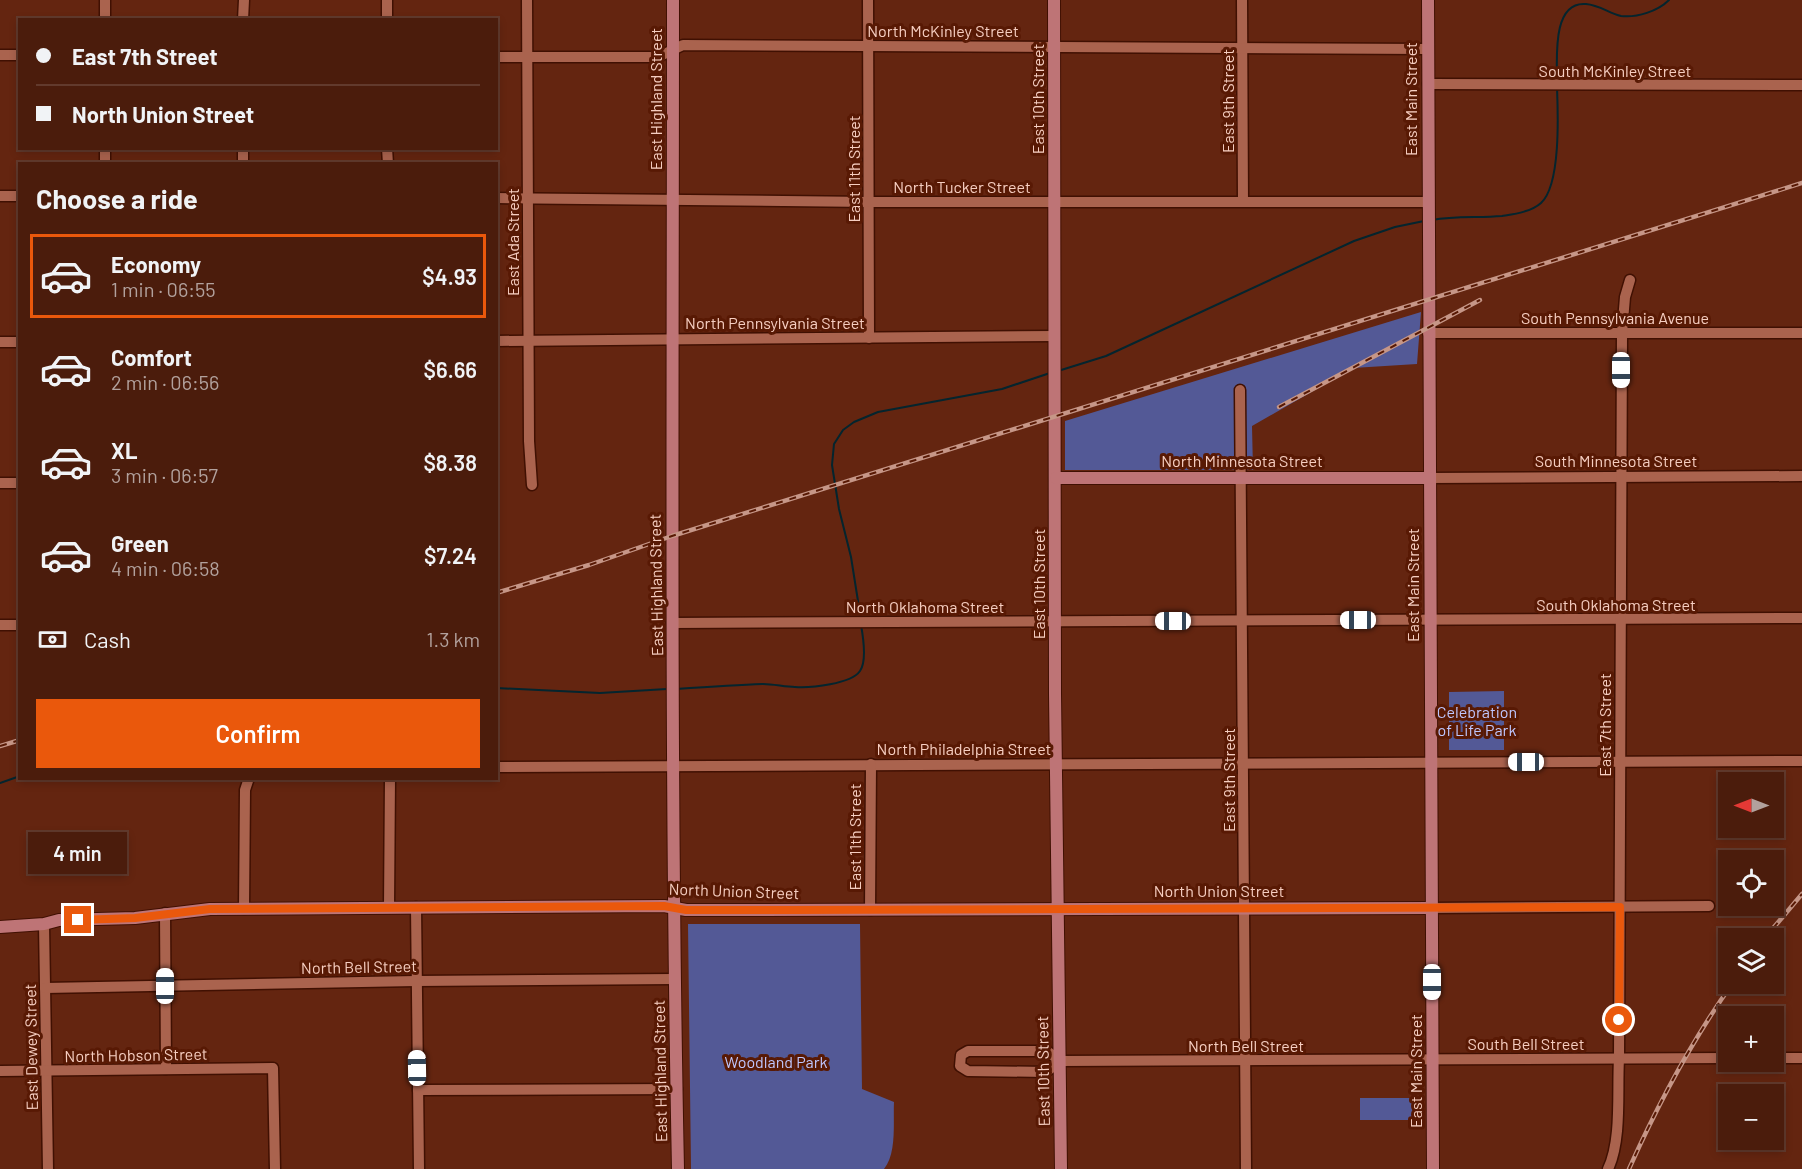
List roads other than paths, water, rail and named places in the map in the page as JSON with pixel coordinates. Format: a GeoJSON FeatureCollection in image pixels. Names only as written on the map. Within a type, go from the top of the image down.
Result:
{"type":"FeatureCollection","features":[{"type":"Feature","properties":{"kind":"street"},"geometry":{"type":"LineString","coordinates":[[105,0],[105,18]]}},
{"type":"Feature","properties":{"kind":"street"},"geometry":{"type":"LineString","coordinates":[[243,18],[244,0]]}},
{"type":"Feature","properties":{"kind":"street"},"geometry":{"type":"LineString","coordinates":[[387,0],[387,18]]}},
{"type":"Feature","properties":{"kind":"street","name":"East Ada Street"},"geometry":{"type":"LineString","coordinates":[[527,0],[529,441],[532,485]]}},
{"type":"Feature","properties":{"kind":"street","name":"East Highland Street"},"geometry":{"type":"LineString","coordinates":[[673,0],[672,622],[674,979],[678,1169]]}},
{"type":"Feature","properties":{"kind":"street","name":"East 11th Street"},"geometry":{"type":"LineString","coordinates":[[868,0],[869,338]]}},
{"type":"Feature","properties":{"kind":"street","name":"East 10th Street"},"geometry":{"type":"LineString","coordinates":[[1054,0],[1055,621],[1061,1169]]}},
{"type":"Feature","properties":{"kind":"street","name":"East 9th Street"},"geometry":{"type":"LineString","coordinates":[[1242,0],[1243,201]]}},
{"type":"Feature","properties":{"kind":"street","name":"East Main Street"},"geometry":{"type":"LineString","coordinates":[[1428,0],[1427,204],[1433,1169]]}},
{"type":"Feature","properties":{"kind":"street","name":"North McKinley Street"},"geometry":{"type":"LineString","coordinates":[[498,57],[658,57],[683,45],[1428,49]]}},
{"type":"Feature","properties":{"kind":"street"},"geometry":{"type":"LineString","coordinates":[[0,55],[18,55]]}},
{"type":"Feature","properties":{"kind":"street","name":"South McKinley Street"},"geometry":{"type":"LineString","coordinates":[[1428,84],[1802,86]]}},
{"type":"Feature","properties":{"kind":"street"},"geometry":{"type":"LineString","coordinates":[[0,196],[18,196]]}},
{"type":"Feature","properties":{"kind":"street","name":"North Tucker Street"},"geometry":{"type":"LineString","coordinates":[[498,198],[869,202],[1243,201],[1427,204]]}},
{"type":"Feature","properties":{"kind":"street","name":"East 7th Street"},"geometry":{"type":"LineString","coordinates":[[1608,1169],[1616,1136],[1618,1059],[1622,333],[1625,297],[1630,280]]}},
{"type":"Feature","properties":{"kind":"street","name":"South Pennsylvania Avenue"},"geometry":{"type":"LineString","coordinates":[[1428,333],[1802,333]]}},
{"type":"Feature","properties":{"kind":"street","name":"North Pennsylvania Street"},"geometry":{"type":"LineString","coordinates":[[498,341],[1054,336]]}},
{"type":"Feature","properties":{"kind":"street"},"geometry":{"type":"LineString","coordinates":[[0,342],[18,342]]}},
{"type":"Feature","properties":{"kind":"street","name":"East 9th Street"},"geometry":{"type":"LineString","coordinates":[[1240,390],[1246,1169]]}},
{"type":"Feature","properties":{"kind":"street","name":"South Minnesota Street"},"geometry":{"type":"LineString","coordinates":[[1429,478],[1802,476]]}},
{"type":"Feature","properties":{"kind":"street","name":"North Minnesota Street"},"geometry":{"type":"LineString","coordinates":[[1056,478],[1429,478]]}},
{"type":"Feature","properties":{"kind":"street"},"geometry":{"type":"LineString","coordinates":[[0,483],[18,483]]}},
{"type":"Feature","properties":{"kind":"street","name":"South Oklahoma Street"},"geometry":{"type":"LineString","coordinates":[[1430,620],[1802,618]]}},
{"type":"Feature","properties":{"kind":"street","name":"North Oklahoma Street"},"geometry":{"type":"LineString","coordinates":[[672,622],[1430,620]]}},
{"type":"Feature","properties":{"kind":"street"},"geometry":{"type":"LineString","coordinates":[[0,625],[18,625]]}},
{"type":"Feature","properties":{"kind":"street","name":"North Philadelphia Street"},"geometry":{"type":"LineString","coordinates":[[498,767],[1802,760]]}},
{"type":"Feature","properties":{"kind":"street","name":"East 11th Street"},"geometry":{"type":"LineString","coordinates":[[870,910],[871,764]]}},
{"type":"Feature","properties":{"kind":"street"},"geometry":{"type":"LineString","coordinates":[[244,909],[245,790],[248,780]]}},
{"type":"Feature","properties":{"kind":"street"},"geometry":{"type":"LineString","coordinates":[[389,907],[390,780]]}},
{"type":"Feature","properties":{"kind":"street","name":"North Union Street"},"geometry":{"type":"LineString","coordinates":[[0,927],[44,924],[59,920],[135,918],[210,909],[664,906],[686,910],[1432,908]]}},
{"type":"Feature","properties":{"kind":"street"},"geometry":{"type":"LineString","coordinates":[[1432,908],[1709,906]]}},
{"type":"Feature","properties":{"kind":"street"},"geometry":{"type":"LineString","coordinates":[[416,907],[419,1169]]}},
{"type":"Feature","properties":{"kind":"street"},"geometry":{"type":"LineString","coordinates":[[165,913],[166,1069]]}},
{"type":"Feature","properties":{"kind":"street","name":"East Dewey Street"},"geometry":{"type":"LineString","coordinates":[[44,924],[48,1169]]}},
{"type":"Feature","properties":{"kind":"street","name":"North Bell Street"},"geometry":{"type":"LineString","coordinates":[[45,988],[674,979]]}},
{"type":"Feature","properties":{"kind":"street","name":"North Bell Street"},"geometry":{"type":"LineString","coordinates":[[1060,1061],[1046,1072],[968,1071],[960,1066],[961,1055],[968,1051],[1047,1051],[1060,1061],[1432,1060]]}},
{"type":"Feature","properties":{"kind":"street","name":"South Bell Street"},"geometry":{"type":"LineString","coordinates":[[1432,1060],[1718,1058]]}},
{"type":"Feature","properties":{"kind":"street"},"geometry":{"type":"LineString","coordinates":[[1784,1058],[1802,1058]]}},
{"type":"Feature","properties":{"kind":"street","name":"North Hobson Street"},"geometry":{"type":"LineString","coordinates":[[0,1071],[273,1068],[275,1169]]}},
{"type":"Feature","properties":{"kind":"street"},"geometry":{"type":"LineString","coordinates":[[417,1090],[676,1089]]}},
{"type":"Feature","properties":{"kind":"waterway"},"geometry":{"type":"LineString","coordinates":[[1557,81],[1559,33],[1567,12],[1575,6],[1586,4],[1600,7],[1617,15],[1627,16],[1640,15],[1669,0]]}},
{"type":"Feature","properties":{"kind":"waterway"},"geometry":{"type":"LineString","coordinates":[[1432,220],[1502,216],[1527,211],[1541,203],[1552,181],[1555,165],[1558,130],[1557,87]]}},
{"type":"Feature","properties":{"kind":"waterway"},"geometry":{"type":"LineString","coordinates":[[1058,371],[1106,356],[1354,241],[1395,227],[1424,221]]}},
{"type":"Feature","properties":{"kind":"waterway"},"geometry":{"type":"LineString","coordinates":[[861,620],[832,465],[834,444],[843,430],[854,422],[878,412],[1002,389],[1050,373]]}},
{"type":"Feature","properties":{"kind":"waterway"},"geometry":{"type":"LineString","coordinates":[[676,689],[763,684],[811,687],[840,682],[855,675],[862,667],[864,648],[861,625]]}},
{"type":"Feature","properties":{"kind":"waterway"},"geometry":{"type":"LineString","coordinates":[[498,688],[600,693],[667,689]]}},
{"type":"Feature","properties":{"kind":"waterway"},"geometry":{"type":"LineString","coordinates":[[0,783],[18,777]]}},
{"type":"Feature","properties":{"kind":"railway"},"geometry":{"type":"LineString","coordinates":[[498,592],[1802,183]]}},
{"type":"Feature","properties":{"kind":"railway"},"geometry":{"type":"LineString","coordinates":[[1279,407],[1480,300]]}},
{"type":"Feature","properties":{"kind":"railway"},"geometry":{"type":"LineString","coordinates":[[0,746],[18,741]]}},
{"type":"Feature","properties":{"kind":"railway"},"geometry":{"type":"LineString","coordinates":[[1773,928],[1802,894]]}},
{"type":"Feature","properties":{"kind":"railway"},"geometry":{"type":"LineString","coordinates":[[1629,1169],[1676,1074],[1725,994]]}},
{"type":"Feature","properties":{"kind":"park label","name":"Celebration of Life Park"},"geometry":{"type":"Point","coordinates":[1477,721]}},
{"type":"Feature","properties":{"kind":"park label","name":"Woodland Park"},"geometry":{"type":"Point","coordinates":[776,1062]}}]}
